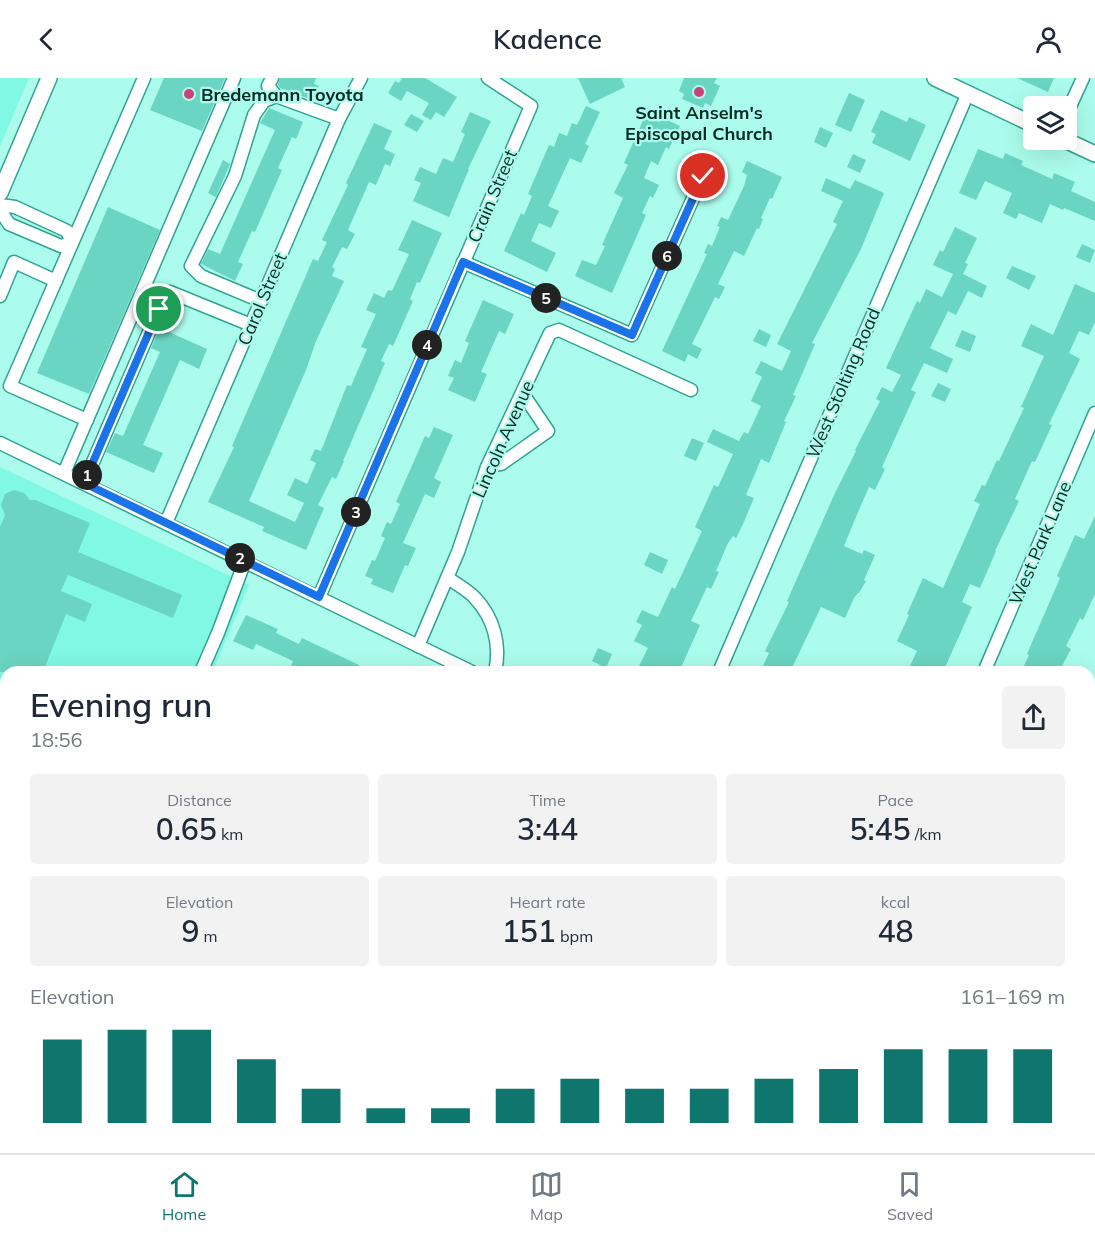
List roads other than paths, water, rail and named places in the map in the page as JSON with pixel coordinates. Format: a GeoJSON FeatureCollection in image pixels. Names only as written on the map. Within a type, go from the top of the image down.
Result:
{"type":"FeatureCollection","features":[{"type":"Feature","properties":{"kind":"main road"},"geometry":{"type":"LineString","coordinates":[[0,193],[49,78]]}},
{"type":"Feature","properties":{"kind":"main road"},"geometry":{"type":"LineString","coordinates":[[935,78],[1023,120]]}},
{"type":"Feature","properties":{"kind":"main road"},"geometry":{"type":"LineString","coordinates":[[1077,146],[1095,154]]}},
{"type":"Feature","properties":{"kind":"street"},"geometry":{"type":"LineString","coordinates":[[87,420],[5,384],[56,280],[144,78]]}},
{"type":"Feature","properties":{"kind":"street"},"geometry":{"type":"LineString","coordinates":[[64,473],[234,78]]}},
{"type":"Feature","properties":{"kind":"street"},"geometry":{"type":"LineString","coordinates":[[272,78],[268,86],[276,96],[339,119]]}},
{"type":"Feature","properties":{"kind":"street","name":"Carol Street"},"geometry":{"type":"LineString","coordinates":[[166,523],[339,119],[361,78]]}},
{"type":"Feature","properties":{"kind":"street","name":"Crain Street"},"geometry":{"type":"LineString","coordinates":[[319,597],[531,106],[488,78]]}},
{"type":"Feature","properties":{"kind":"street"},"geometry":{"type":"LineString","coordinates":[[1075,96],[1083,78]]}},
{"type":"Feature","properties":{"kind":"street","name":"West Stolting Road"},"geometry":{"type":"LineString","coordinates":[[722,666],[968,93]]}},
{"type":"Feature","properties":{"kind":"street"},"geometry":{"type":"LineString","coordinates":[[261,301],[201,276],[190,266],[236,176],[254,115],[264,101],[276,96]]}},
{"type":"Feature","properties":{"kind":"street"},"geometry":{"type":"LineString","coordinates":[[463,262],[632,335],[703,176]]}},
{"type":"Feature","properties":{"kind":"street"},"geometry":{"type":"LineString","coordinates":[[0,205],[15,207],[67,231],[72,243]]}},
{"type":"Feature","properties":{"kind":"street"},"geometry":{"type":"LineString","coordinates":[[0,210],[9,224],[62,246],[72,243]]}},
{"type":"Feature","properties":{"kind":"street"},"geometry":{"type":"LineString","coordinates":[[0,296],[14,262],[56,280]]}},
{"type":"Feature","properties":{"kind":"street"},"geometry":{"type":"LineString","coordinates":[[84,483],[159,309],[170,292],[251,325]]}},
{"type":"Feature","properties":{"kind":"street"},"geometry":{"type":"LineString","coordinates":[[582,339],[590,317]]}},
{"type":"Feature","properties":{"kind":"street","name":"Lincoln Avenue"},"geometry":{"type":"LineString","coordinates":[[418,646],[448,578],[487,467],[550,333],[559,330],[582,339],[691,390]]}},
{"type":"Feature","properties":{"kind":"street"},"geometry":{"type":"LineString","coordinates":[[487,467],[501,464],[548,431],[523,394]]}},
{"type":"Feature","properties":{"kind":"street","name":"West Park Lane"},"geometry":{"type":"LineString","coordinates":[[987,666],[1095,413]]}},
{"type":"Feature","properties":{"kind":"street"},"geometry":{"type":"LineString","coordinates":[[0,443],[460,666]]}},
{"type":"Feature","properties":{"kind":"street"},"geometry":{"type":"LineString","coordinates":[[204,666],[245,561]]}},
{"type":"Feature","properties":{"kind":"street"},"geometry":{"type":"LineString","coordinates":[[448,578],[474,597],[489,618],[499,651],[496,666]]}},
{"type":"Feature","properties":{"kind":"place","name":"Saint Anselm's Episcopal Church"},"geometry":{"type":"Point","coordinates":[699,92]}},
{"type":"Feature","properties":{"kind":"place","name":"Bredemann Toyota"},"geometry":{"type":"Point","coordinates":[189,94]}}]}
